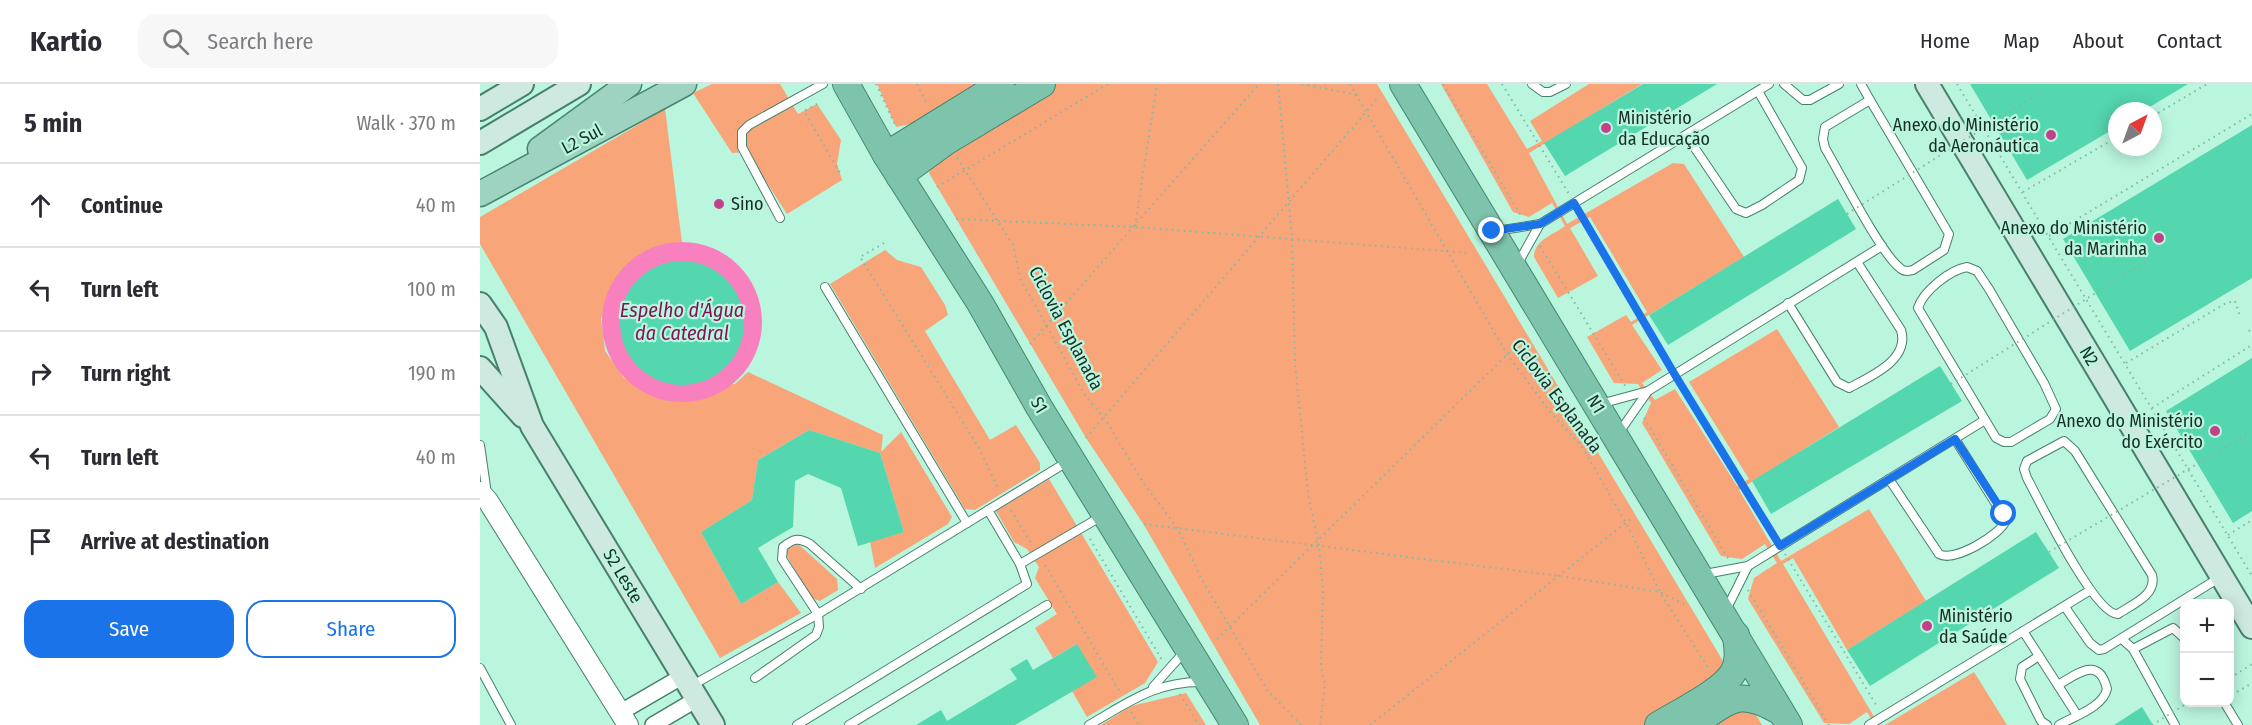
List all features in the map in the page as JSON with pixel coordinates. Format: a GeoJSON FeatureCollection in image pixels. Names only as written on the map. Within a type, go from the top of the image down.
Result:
{"type":"FeatureCollection","features":[{"type":"Feature","properties":{"kind":"highway","name":"S1"},"geometry":{"type":"LineString","coordinates":[[846,84],[893,165],[980,303],[1072,459],[1235,725]]}},
{"type":"Feature","properties":{"kind":"highway"},"geometry":{"type":"LineString","coordinates":[[893,165],[1001,84]]}},
{"type":"Feature","properties":{"kind":"highway"},"geometry":{"type":"LineString","coordinates":[[893,165],[947,141],[1042,84]]}},
{"type":"Feature","properties":{"kind":"highway","name":"N1"},"geometry":{"type":"LineString","coordinates":[[1410,91],[1784,718]]}},
{"type":"Feature","properties":{"kind":"highway"},"geometry":{"type":"LineString","coordinates":[[1658,725],[1720,687],[1734,673],[1738,657],[1730,624]]}},
{"type":"Feature","properties":{"kind":"highway"},"geometry":{"type":"LineString","coordinates":[[1692,725],[1743,696],[1760,699],[1784,718]]}},
{"type":"Feature","properties":{"kind":"main road"},"geometry":{"type":"LineString","coordinates":[[480,109],[522,84]]}},
{"type":"Feature","properties":{"kind":"main road"},"geometry":{"type":"LineString","coordinates":[[480,143],[579,84]]}},
{"type":"Feature","properties":{"kind":"main road"},"geometry":{"type":"LineString","coordinates":[[505,180],[562,131],[628,84]]}},
{"type":"Feature","properties":{"kind":"main road","name":"L2 Sul"},"geometry":{"type":"LineString","coordinates":[[480,194],[684,84]]}},
{"type":"Feature","properties":{"kind":"main road","name":"N2"},"geometry":{"type":"LineString","coordinates":[[1927,84],[2252,627]]}},
{"type":"Feature","properties":{"kind":"main road","name":"S2 Leste"},"geometry":{"type":"LineString","coordinates":[[480,304],[495,327],[505,349],[532,426]]}},
{"type":"Feature","properties":{"kind":"main road"},"geometry":{"type":"LineString","coordinates":[[482,371],[492,358],[505,349]]}},
{"type":"Feature","properties":{"kind":"main road","name":"S2 Leste"},"geometry":{"type":"LineString","coordinates":[[482,371],[532,426],[712,725]]}},
{"type":"Feature","properties":{"kind":"street"},"geometry":{"type":"LineString","coordinates":[[484,496],[625,718],[690,687]]}},
{"type":"Feature","properties":{"kind":"street"},"geometry":{"type":"LineString","coordinates":[[653,725],[690,687]]}},
{"type":"Feature","properties":{"kind":"lane"},"geometry":{"type":"LineString","coordinates":[[780,218],[742,147],[742,132],[749,125],[823,84]]}},
{"type":"Feature","properties":{"kind":"lane"},"geometry":{"type":"LineString","coordinates":[[1532,84],[1543,92],[1550,92],[1566,84]]}},
{"type":"Feature","properties":{"kind":"lane"},"geometry":{"type":"LineString","coordinates":[[1492,231],[1540,224],[1769,84]]}},
{"type":"Feature","properties":{"kind":"lane"},"geometry":{"type":"LineString","coordinates":[[1784,84],[1803,100],[1810,100],[1839,84]]}},
{"type":"Feature","properties":{"kind":"lane"},"geometry":{"type":"LineString","coordinates":[[1861,84],[1949,234],[1944,250],[1907,272],[1898,267],[1882,246],[1825,148],[1823,139],[1825,127],[1870,100]]}},
{"type":"Feature","properties":{"kind":"lane"},"geometry":{"type":"LineString","coordinates":[[1686,135],[1736,209],[1746,213],[1762,205],[1799,180],[1802,168],[1758,91]]}},
{"type":"Feature","properties":{"kind":"lane"},"geometry":{"type":"LineString","coordinates":[[1515,269],[1540,224]]}},
{"type":"Feature","properties":{"kind":"lane"},"geometry":{"type":"LineString","coordinates":[[1596,405],[1648,391],[1882,246]]}},
{"type":"Feature","properties":{"kind":"lane"},"geometry":{"type":"LineString","coordinates":[[1788,303],[1837,382],[1849,388],[1870,376],[1901,352],[1904,340],[1901,330],[1857,262]]}},
{"type":"Feature","properties":{"kind":"lane"},"geometry":{"type":"LineString","coordinates":[[1967,267],[1977,271],[1989,289],[2044,383],[2056,409],[2050,419],[2011,441],[2000,441],[1985,420],[1918,308],[1923,297],[1931,289],[1967,267]]}},
{"type":"Feature","properties":{"kind":"lane"},"geometry":{"type":"LineString","coordinates":[[825,288],[967,522]]}},
{"type":"Feature","properties":{"kind":"lane"},"geometry":{"type":"LineString","coordinates":[[1616,437],[1648,391]]}},
{"type":"Feature","properties":{"kind":"lane"},"geometry":{"type":"LineString","coordinates":[[1699,575],[1748,566],[1985,420]]}},
{"type":"Feature","properties":{"kind":"lane"},"geometry":{"type":"LineString","coordinates":[[1889,479],[1939,554],[1944,558],[1952,557],[1977,545],[2001,530],[2006,520],[1955,439]]}},
{"type":"Feature","properties":{"kind":"lane"},"geometry":{"type":"LineString","coordinates":[[2058,442],[2068,443],[2075,451],[2152,575],[2154,582],[2150,592],[2118,614],[2108,612],[2090,591],[2024,469],[2027,461],[2058,442]]}},
{"type":"Feature","properties":{"kind":"lane"},"geometry":{"type":"LineString","coordinates":[[480,445],[484,496]]}},
{"type":"Feature","properties":{"kind":"lane"},"geometry":{"type":"LineString","coordinates":[[690,687],[861,589],[1072,459]]}},
{"type":"Feature","properties":{"kind":"lane"},"geometry":{"type":"LineString","coordinates":[[797,725],[1024,587],[1028,582],[1020,564],[988,510]]}},
{"type":"Feature","properties":{"kind":"lane"},"geometry":{"type":"LineString","coordinates":[[1020,564],[1106,513]]}},
{"type":"Feature","properties":{"kind":"lane"},"geometry":{"type":"LineString","coordinates":[[755,678],[816,635],[819,627],[818,614],[782,559],[783,547],[792,540],[801,538],[861,589]]}},
{"type":"Feature","properties":{"kind":"lane"},"geometry":{"type":"LineString","coordinates":[[1730,624],[1748,566]]}},
{"type":"Feature","properties":{"kind":"lane"},"geometry":{"type":"LineString","coordinates":[[2065,607],[2095,648],[2104,649],[2221,577]]}},
{"type":"Feature","properties":{"kind":"lane"},"geometry":{"type":"LineString","coordinates":[[1869,725],[2090,591]]}},
{"type":"Feature","properties":{"kind":"lane"},"geometry":{"type":"LineString","coordinates":[[849,725],[1047,605]]}},
{"type":"Feature","properties":{"kind":"lane"},"geometry":{"type":"LineString","coordinates":[[2133,649],[2173,628],[2180,634]]}},
{"type":"Feature","properties":{"kind":"lane"},"geometry":{"type":"LineString","coordinates":[[2023,631],[2077,715]]}},
{"type":"Feature","properties":{"kind":"lane"},"geometry":{"type":"LineString","coordinates":[[2122,639],[2133,649],[2175,725]]}},
{"type":"Feature","properties":{"kind":"lane"},"geometry":{"type":"LineString","coordinates":[[1152,689],[1188,648]]}},
{"type":"Feature","properties":{"kind":"lane"},"geometry":{"type":"LineString","coordinates":[[2038,656],[2022,667],[2020,679],[2041,721],[2047,725]]}},
{"type":"Feature","properties":{"kind":"lane"},"geometry":{"type":"LineString","coordinates":[[2058,686],[2087,669],[2100,673],[2108,689],[2105,697],[2059,725]]}},
{"type":"Feature","properties":{"kind":"lane"},"geometry":{"type":"LineString","coordinates":[[481,670],[512,725]]}},
{"type":"Feature","properties":{"kind":"lane"},"geometry":{"type":"LineString","coordinates":[[1089,725],[1152,689],[1174,683],[1209,682]]}},
{"type":"Feature","properties":{"kind":"lane"},"geometry":{"type":"LineString","coordinates":[[2227,707],[2238,725]]}},
{"type":"Feature","properties":{"kind":"path"},"geometry":{"type":"LineString","coordinates":[[876,84],[896,127]]}},
{"type":"Feature","properties":{"kind":"path"},"geometry":{"type":"LineString","coordinates":[[917,84],[931,113]]}},
{"type":"Feature","properties":{"kind":"path"},"geometry":{"type":"LineString","coordinates":[[936,187],[1108,84]]}},
{"type":"Feature","properties":{"kind":"path"},"geometry":{"type":"LineString","coordinates":[[1135,227],[1157,84]]}},
{"type":"Feature","properties":{"kind":"path"},"geometry":{"type":"LineString","coordinates":[[1030,344],[1259,84]]}},
{"type":"Feature","properties":{"kind":"path"},"geometry":{"type":"LineString","coordinates":[[1278,84],[1292,237],[1295,363],[1308,493],[1318,538],[1323,589],[1322,666],[1325,685],[1320,725]]}},
{"type":"Feature","properties":{"kind":"path"},"geometry":{"type":"LineString","coordinates":[[1302,84],[1358,95]]}},
{"type":"Feature","properties":{"kind":"path","name":"Ciclovia Esplanada"},"geometry":{"type":"LineString","coordinates":[[1350,84],[1507,354],[1551,413],[1581,445],[1626,524],[1660,592],[1720,687]]}},
{"type":"Feature","properties":{"kind":"path"},"geometry":{"type":"LineString","coordinates":[[1502,84],[1675,375],[1883,716]]}},
{"type":"Feature","properties":{"kind":"path"},"geometry":{"type":"LineString","coordinates":[[1957,84],[2252,576]]}},
{"type":"Feature","properties":{"kind":"path"},"geometry":{"type":"LineString","coordinates":[[2162,111],[2207,84]]}},
{"type":"Feature","properties":{"kind":"path"},"geometry":{"type":"LineString","coordinates":[[1847,214],[2044,90]]}},
{"type":"Feature","properties":{"kind":"path"},"geometry":{"type":"LineString","coordinates":[[1086,438],[1105,419],[1259,235],[1378,98]]}},
{"type":"Feature","properties":{"kind":"path"},"geometry":{"type":"LineString","coordinates":[[817,104],[804,111],[840,173]]}},
{"type":"Feature","properties":{"kind":"path"},"geometry":{"type":"LineString","coordinates":[[2049,236],[2252,114]]}},
{"type":"Feature","properties":{"kind":"path"},"geometry":{"type":"LineString","coordinates":[[2023,192],[2108,142]]}},
{"type":"Feature","properties":{"kind":"path","name":"Ciclovia Esplanada"},"geometry":{"type":"LineString","coordinates":[[956,156],[1013,245],[1021,280],[1085,395],[1105,419],[1144,484],[1178,529],[1202,580],[1268,692],[1301,725]]}},
{"type":"Feature","properties":{"kind":"path"},"geometry":{"type":"LineString","coordinates":[[956,219],[1292,237],[1444,249],[1470,254]]}},
{"type":"Feature","properties":{"kind":"path"},"geometry":{"type":"LineString","coordinates":[[884,243],[860,257],[979,448],[1000,493]]}},
{"type":"Feature","properties":{"kind":"path"},"geometry":{"type":"LineString","coordinates":[[1951,384],[2145,262]]}},
{"type":"Feature","properties":{"kind":"path"},"geometry":{"type":"LineString","coordinates":[[2126,363],[2226,303],[2235,301],[2240,316]]}},
{"type":"Feature","properties":{"kind":"path"},"geometry":{"type":"LineString","coordinates":[[2249,330],[2252,335]]}},
{"type":"Feature","properties":{"kind":"path"},"geometry":{"type":"LineString","coordinates":[[1217,639],[1311,544],[1522,340]]}},
{"type":"Feature","properties":{"kind":"path"},"geometry":{"type":"LineString","coordinates":[[2152,408],[2252,345]]}},
{"type":"Feature","properties":{"kind":"path"},"geometry":{"type":"LineString","coordinates":[[2049,552],[2249,434]]}},
{"type":"Feature","properties":{"kind":"path"},"geometry":{"type":"LineString","coordinates":[[1008,505],[1031,543]]}},
{"type":"Feature","properties":{"kind":"path"},"geometry":{"type":"LineString","coordinates":[[1370,725],[1632,518]]}},
{"type":"Feature","properties":{"kind":"path"},"geometry":{"type":"LineString","coordinates":[[2228,535],[2252,520]]}},
{"type":"Feature","properties":{"kind":"path"},"geometry":{"type":"LineString","coordinates":[[1144,525],[1560,576],[1660,592],[1684,604]]}},
{"type":"Feature","properties":{"kind":"path"},"geometry":{"type":"LineString","coordinates":[[1090,539],[1168,670]]}},
{"type":"Feature","properties":{"kind":"path"},"geometry":{"type":"LineString","coordinates":[[1045,565],[1139,725]]}},
{"type":"Feature","properties":{"kind":"path"},"geometry":{"type":"LineString","coordinates":[[2234,675],[2252,664]]}},
{"type":"Feature","properties":{"kind":"path"},"geometry":{"type":"LineString","coordinates":[[1174,683],[1199,725]]}},
{"type":"Feature","properties":{"kind":"path"},"geometry":{"type":"LineString","coordinates":[[2234,693],[2252,683]]}},
{"type":"Feature","properties":{"kind":"path"},"geometry":{"type":"LineString","coordinates":[[2152,725],[2181,707]]}},
{"type":"Feature","properties":{"kind":"shaded area"},"geometry":{"type":"Polygon","coordinates":[[[712,84],[780,84],[798,114],[817,104],[841,140],[837,164],[842,180],[787,214],[747,152],[732,153],[693,93],[712,84]]]}},
{"type":"Feature","properties":{"kind":"shaded area"},"geometry":{"type":"Polygon","coordinates":[[[877,84],[984,84],[911,124],[896,127],[877,84]]]}},
{"type":"Feature","properties":{"kind":"shaded area"},"geometry":{"type":"Polygon","coordinates":[[[1055,84],[1377,84],[1726,666],[1648,725],[1260,725],[1144,525],[1086,438],[929,173],[935,163],[965,138],[1055,84]]]}},
{"type":"Feature","properties":{"kind":"shaded area"},"geometry":{"type":"Polygon","coordinates":[[[1441,84],[1487,84],[1527,149],[1542,141],[1530,121],[1589,84],[1642,84],[1529,153],[1567,224],[1673,163],[1684,164],[1744,257],[1632,325],[1662,370],[1642,383],[1655,400],[1675,389],[1737,486],[1749,479],[1689,382],[1777,329],[1839,427],[1739,490],[1781,561],[1869,509],[1926,601],[1847,650],[1793,558],[1783,564],[1879,725],[1875,725],[1867,712],[1849,724],[1824,723],[1748,599],[1754,578],[1777,563],[1765,544],[1742,559],[1721,556],[1642,423],[1651,403],[1638,384],[1614,383],[1587,337],[1626,315],[1631,322],[1647,312],[1590,217],[1570,228],[1598,276],[1558,298],[1534,257],[1537,246],[1545,238],[1565,226],[1552,203],[1529,217],[1513,212],[1441,84]]]}},
{"type":"Feature","properties":{"kind":"shaded area"},"geometry":{"type":"Polygon","coordinates":[[[665,109],[682,243],[667,244],[601,318],[605,351],[624,378],[649,393],[735,384],[748,372],[883,435],[881,452],[901,432],[952,517],[948,524],[875,568],[870,541],[904,532],[880,453],[809,430],[758,460],[752,500],[701,532],[741,604],[778,582],[801,613],[720,658],[480,244],[480,217],[665,109]]]}},
{"type":"Feature","properties":{"kind":"shaded area"},"geometry":{"type":"Polygon","coordinates":[[[885,250],[897,260],[921,267],[945,305],[948,315],[925,331],[990,440],[1016,425],[1040,463],[1040,470],[975,510],[965,509],[830,284],[885,250]]]}},
{"type":"Feature","properties":{"kind":"shaded area"},"geometry":{"type":"Polygon","coordinates":[[[1049,479],[1158,662],[1145,683],[1087,717],[1072,691],[1077,644],[1053,658],[1035,628],[1057,614],[1035,578],[1039,567],[1027,549],[1014,542],[996,511],[1049,479]]]}},
{"type":"Feature","properties":{"kind":"shaded area"},"geometry":{"type":"Polygon","coordinates":[[[797,543],[837,579],[838,590],[820,601],[812,598],[788,558],[786,551],[797,543]]]}},
{"type":"Feature","properties":{"kind":"shaded area"},"geometry":{"type":"Polygon","coordinates":[[[1974,672],[2007,725],[1885,725],[1974,672]]]}},
{"type":"Feature","properties":{"kind":"shaded area"},"geometry":{"type":"Polygon","coordinates":[[[1186,693],[1206,725],[1101,725],[1131,706],[1186,693]]]}},
{"type":"Feature","properties":{"kind":"shaded area"},"geometry":{"type":"Polygon","coordinates":[[[1743,708],[1752,708],[1762,725],[1710,725],[1743,708]]]}},
{"type":"Feature","properties":{"kind":"water","name":"Espelho d'Água da Catedral"},"geometry":{"type":"Polygon","coordinates":[[[682,242],[713,248],[739,265],[756,291],[762,322],[756,353],[739,379],[713,396],[682,402],[651,396],[625,379],[608,353],[602,322],[608,291],[625,265],[651,248],[682,242]]]}},
{"type":"Feature","properties":{"kind":"building","name":"Ministério da Educação"},"geometry":{"type":"Polygon","coordinates":[[[1643,84],[1717,84],[1565,176],[1544,143],[1643,84]]]}},
{"type":"Feature","properties":{"kind":"building","name":"Anexo do Ministério da Aeronáutica"},"geometry":{"type":"Polygon","coordinates":[[[1970,84],[2188,84],[2158,102],[2108,102],[2108,132],[2027,180],[1970,84]]]}},
{"type":"Feature","properties":{"kind":"building","name":"Anexo do Ministério da Marinha"},"geometry":{"type":"Polygon","coordinates":[[[2252,125],[2252,278],[2130,351],[2063,239],[2252,125]]]}},
{"type":"Feature","properties":{"kind":"building"},"geometry":{"type":"Polygon","coordinates":[[[1838,199],[1856,229],[1668,345],[1649,315],[1838,199]]]}},
{"type":"Feature","properties":{"kind":"building","name":"Espelho d'Água da Catedral"},"geometry":{"type":"Polygon","coordinates":[[[682,261],[706,266],[726,279],[739,299],[744,323],[739,347],[726,367],[706,380],[682,385],[658,380],[638,367],[625,347],[620,323],[625,299],[638,279],[658,266],[682,261]]]}},
{"type":"Feature","properties":{"kind":"building","name":"Anexo do Ministério do Exército"},"geometry":{"type":"Polygon","coordinates":[[[2252,358],[2252,511],[2233,523],[2166,411],[2252,358]]]}},
{"type":"Feature","properties":{"kind":"building"},"geometry":{"type":"Polygon","coordinates":[[[1940,366],[1962,401],[1771,514],[1752,481],[1940,366]]]}},
{"type":"Feature","properties":{"kind":"building"},"geometry":{"type":"Polygon","coordinates":[[[809,430],[880,453],[904,532],[858,546],[841,488],[808,474],[795,481],[793,527],[758,548],[778,582],[741,604],[701,532],[752,500],[758,460],[809,430]]]}},
{"type":"Feature","properties":{"kind":"building","name":"Ministério da Saúde"},"geometry":{"type":"Polygon","coordinates":[[[2036,532],[2059,568],[1870,686],[1847,650],[2036,532]]]}},
{"type":"Feature","properties":{"kind":"building"},"geometry":{"type":"Polygon","coordinates":[[[1077,644],[1097,677],[1015,725],[916,725],[941,710],[947,721],[1017,679],[1010,669],[1027,659],[1033,670],[1077,644]]]}},
{"type":"Feature","properties":{"kind":"building"},"geometry":{"type":"Polygon","coordinates":[[[2142,707],[2153,725],[2114,725],[2142,707]]]}},
{"type":"Feature","properties":{"kind":"place","name":"Ministério da Educação"},"geometry":{"type":"Point","coordinates":[1606,128]}},
{"type":"Feature","properties":{"kind":"place","name":"Anexo do Ministério da Aeronáutica"},"geometry":{"type":"Point","coordinates":[2051,135]}},
{"type":"Feature","properties":{"kind":"place","name":"Sino"},"geometry":{"type":"Point","coordinates":[719,204]}},
{"type":"Feature","properties":{"kind":"place","name":"Anexo do Ministério da Marinha"},"geometry":{"type":"Point","coordinates":[2159,238]}},
{"type":"Feature","properties":{"kind":"place","name":"Anexo do Ministério do Exército"},"geometry":{"type":"Point","coordinates":[2215,431]}},
{"type":"Feature","properties":{"kind":"place","name":"Ministério da Saúde"},"geometry":{"type":"Point","coordinates":[1927,626]}},
{"type":"Feature","properties":{"kind":"route"},"geometry":{"type":"LineString","coordinates":[[1492,231],[1540,224],[1574,203],[1675,375],[1780,546],[1955,439],[2004,514]]}}]}
